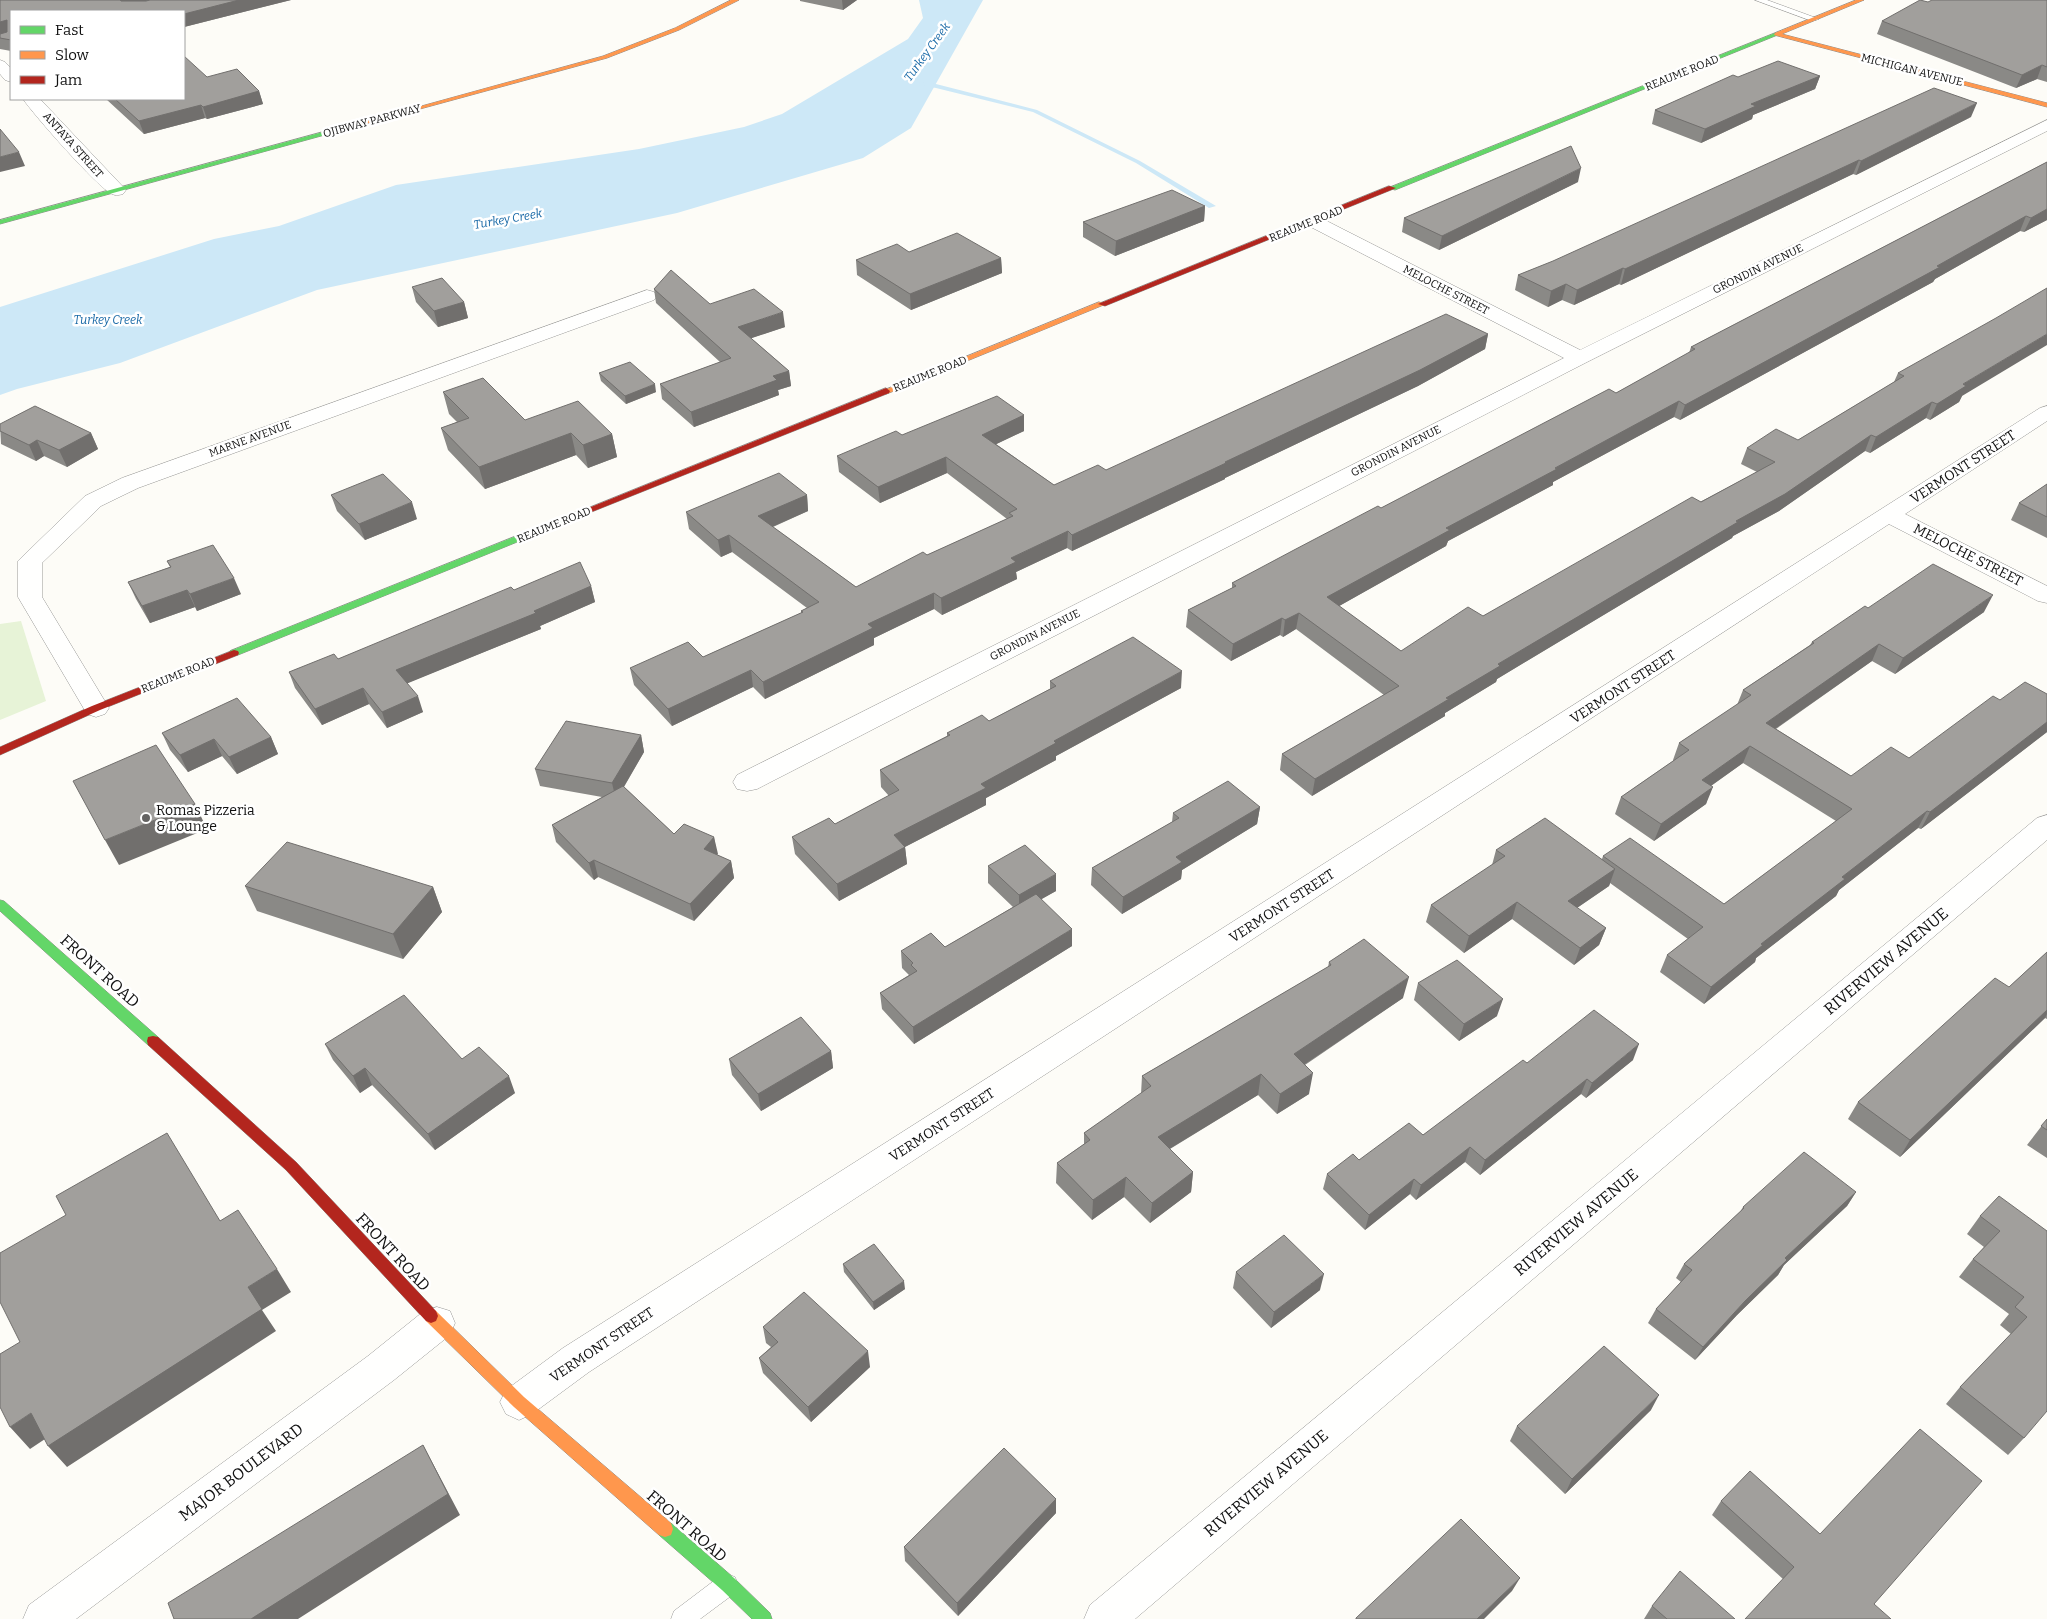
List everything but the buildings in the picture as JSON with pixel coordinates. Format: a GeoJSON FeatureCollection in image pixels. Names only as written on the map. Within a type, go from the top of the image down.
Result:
{"type":"FeatureCollection","features":[{"type":"Feature","properties":{"kind":"street","name":"OJIBWAY PARKWAY"},"geometry":{"type":"LineString","coordinates":[[0,222],[106,181],[605,57],[677,29],[736,0]]}},
{"type":"Feature","properties":{"kind":"street","name":"REAUME ROAD"},"geometry":{"type":"LineString","coordinates":[[0,751],[96,708],[1861,0]]}},
{"type":"Feature","properties":{"kind":"street","name":"MICHIGAN AVENUE"},"geometry":{"type":"LineString","coordinates":[[1777,35],[2047,105]]}},
{"type":"Feature","properties":{"kind":"street"},"geometry":{"type":"LineString","coordinates":[[0,65],[10,76]]}},
{"type":"Feature","properties":{"kind":"street","name":"ANTAYA STREET"},"geometry":{"type":"LineString","coordinates":[[32,100],[106,181]]}},
{"type":"Feature","properties":{"kind":"street","name":"GRONDIN AVENUE"},"geometry":{"type":"LineString","coordinates":[[747,782],[1580,358],[2047,126]]}},
{"type":"Feature","properties":{"kind":"street","name":"MELOCHE STREET"},"geometry":{"type":"LineString","coordinates":[[1312,221],[1580,358]]}},
{"type":"Feature","properties":{"kind":"street","name":"MARNE AVENUE"},"geometry":{"type":"LineString","coordinates":[[96,708],[30,597],[30,560],[93,501],[130,483],[647,296]]}},
{"type":"Feature","properties":{"kind":"street","name":"VERMONT STREET"},"geometry":{"type":"LineString","coordinates":[[519,1402],[576,1360],[2047,412]]}},
{"type":"Feature","properties":{"kind":"street","name":"MELOCHE STREET"},"geometry":{"type":"LineString","coordinates":[[1889,515],[2047,596]]}},
{"type":"Feature","properties":{"kind":"street","name":"RIVERVIEW AVENUE"},"geometry":{"type":"LineString","coordinates":[[1104,1619],[2047,825]]}},
{"type":"Feature","properties":{"kind":"street","name":"FRONT ROAD"},"geometry":{"type":"LineString","coordinates":[[0,904],[291,1166],[437,1323],[519,1402],[728,1584],[764,1619]]}},
{"type":"Feature","properties":{"kind":"street","name":"MAJOR BOULEVARD"},"geometry":{"type":"LineString","coordinates":[[43,1619],[381,1368],[437,1323]]}},
{"type":"Feature","properties":{"kind":"lane"},"geometry":{"type":"LineString","coordinates":[[1759,0],[1815,19]]}},
{"type":"Feature","properties":{"kind":"lane"},"geometry":{"type":"LineString","coordinates":[[682,1619],[728,1584]]}},
{"type":"Feature","properties":{"kind":"green space"},"geometry":{"type":"Polygon","coordinates":[[[21,621],[46,701],[0,720],[0,624],[21,621]]]}},
{"type":"Feature","properties":{"kind":"water","name":"Turkey Creek"},"geometry":{"type":"Polygon","coordinates":[[[919,0],[983,0],[911,128],[863,158],[677,213],[317,290],[120,363],[0,395],[0,307],[214,239],[279,226],[396,185],[639,149],[744,127],[782,114],[908,39],[923,18],[919,0]]]}},
{"type":"Feature","properties":{"kind":"waterway"},"geometry":{"type":"LineString","coordinates":[[921,84],[936,86],[1035,111],[1138,162],[1212,206]]}},
{"type":"Feature","properties":{"kind":"traffic: fast"},"geometry":{"type":"LineString","coordinates":[[1392,188],[1777,34]]}},
{"type":"Feature","properties":{"kind":"traffic: fast"},"geometry":{"type":"LineString","coordinates":[[0,222],[341,129]]}},
{"type":"Feature","properties":{"kind":"traffic: fast"},"geometry":{"type":"LineString","coordinates":[[234,653],[576,515]]}},
{"type":"Feature","properties":{"kind":"traffic: fast"},"geometry":{"type":"LineString","coordinates":[[0,904],[153,1041]]}},
{"type":"Feature","properties":{"kind":"traffic: fast"},"geometry":{"type":"LineString","coordinates":[[665,1529],[728,1584],[764,1619]]}},
{"type":"Feature","properties":{"kind":"traffic: slow"},"geometry":{"type":"LineString","coordinates":[[341,129],[605,57],[677,29],[736,0]]}},
{"type":"Feature","properties":{"kind":"traffic: slow"},"geometry":{"type":"LineString","coordinates":[[1777,34],[1861,0]]}},
{"type":"Feature","properties":{"kind":"traffic: slow"},"geometry":{"type":"LineString","coordinates":[[1777,35],[2047,105]]}},
{"type":"Feature","properties":{"kind":"traffic: slow"},"geometry":{"type":"LineString","coordinates":[[886,391],[1102,304]]}},
{"type":"Feature","properties":{"kind":"traffic: slow"},"geometry":{"type":"LineString","coordinates":[[431,1316],[519,1402],[665,1529]]}},
{"type":"Feature","properties":{"kind":"traffic: jam"},"geometry":{"type":"LineString","coordinates":[[1102,304],[1392,188]]}},
{"type":"Feature","properties":{"kind":"traffic: jam"},"geometry":{"type":"LineString","coordinates":[[576,515],[886,391]]}},
{"type":"Feature","properties":{"kind":"traffic: jam"},"geometry":{"type":"LineString","coordinates":[[0,751],[96,708],[234,653]]}},
{"type":"Feature","properties":{"kind":"traffic: jam"},"geometry":{"type":"LineString","coordinates":[[153,1041],[291,1166],[431,1316]]}},
{"type":"Feature","properties":{"kind":"place","name":"Romas Pizzeria & Lounge"},"geometry":{"type":"Point","coordinates":[146,818]}}]}
